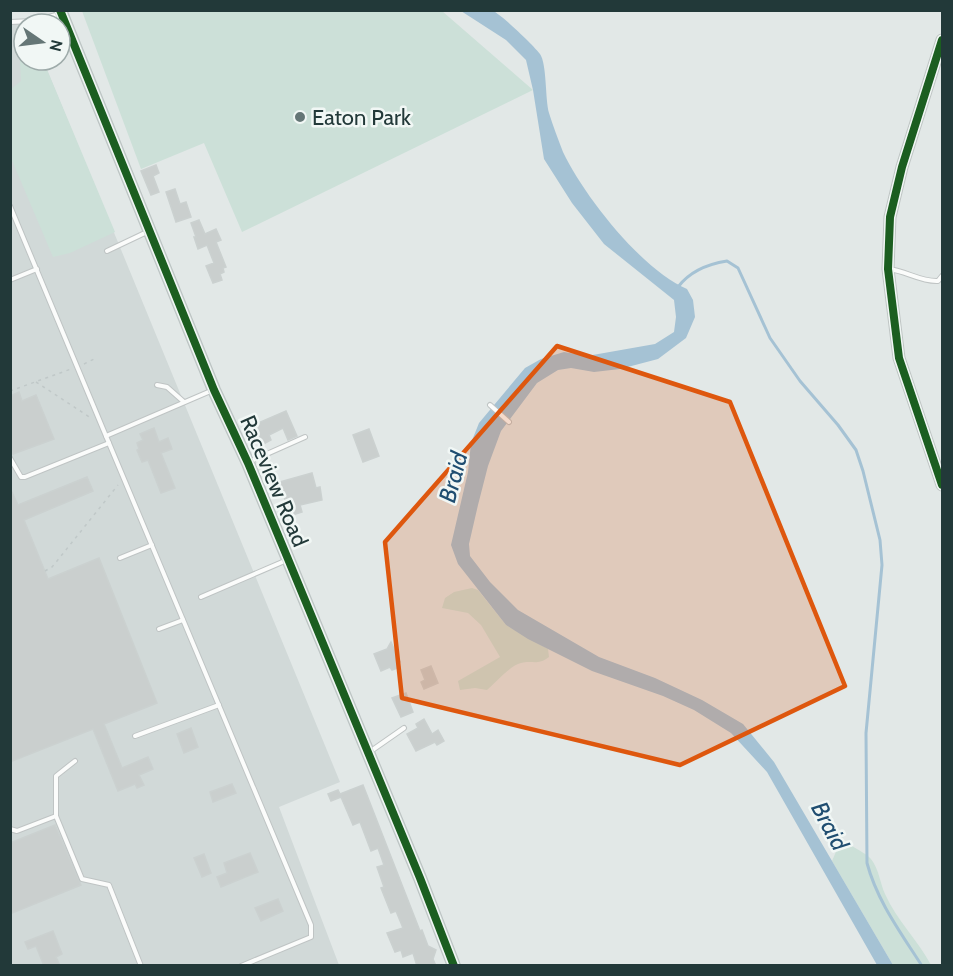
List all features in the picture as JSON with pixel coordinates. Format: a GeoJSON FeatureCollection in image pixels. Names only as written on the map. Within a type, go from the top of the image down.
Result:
{"type":"FeatureCollection","features":[{"type":"Feature","properties":{"kind":"main road","name":"Raceview Road"},"geometry":{"type":"LineString","coordinates":[[72,39],[214,390],[248,463],[454,966]]}},
{"type":"Feature","properties":{"kind":"street"},"geometry":{"type":"LineString","coordinates":[[942,40],[902,167],[890,217],[888,269],[899,358],[942,485]]}},
{"type":"Feature","properties":{"kind":"lane"},"geometry":{"type":"LineString","coordinates":[[10,206],[311,925],[311,937],[241,966]]}},
{"type":"Feature","properties":{"kind":"lane"},"geometry":{"type":"LineString","coordinates":[[107,251],[150,231]]}},
{"type":"Feature","properties":{"kind":"lane"},"geometry":{"type":"LineString","coordinates":[[10,280],[37,269]]}},
{"type":"Feature","properties":{"kind":"lane"},"geometry":{"type":"LineString","coordinates":[[888,269],[906,272],[927,281],[938,281],[942,276]]}},
{"type":"Feature","properties":{"kind":"lane"},"geometry":{"type":"LineString","coordinates":[[157,385],[166,387],[184,402]]}},
{"type":"Feature","properties":{"kind":"lane"},"geometry":{"type":"LineString","coordinates":[[106,436],[214,390]]}},
{"type":"Feature","properties":{"kind":"lane"},"geometry":{"type":"LineString","coordinates":[[490,405],[509,422]]}},
{"type":"Feature","properties":{"kind":"lane"},"geometry":{"type":"LineString","coordinates":[[248,463],[305,437]]}},
{"type":"Feature","properties":{"kind":"lane"},"geometry":{"type":"LineString","coordinates":[[10,458],[21,477],[26,477],[109,443]]}},
{"type":"Feature","properties":{"kind":"lane"},"geometry":{"type":"LineString","coordinates":[[120,558],[152,545]]}},
{"type":"Feature","properties":{"kind":"lane"},"geometry":{"type":"LineString","coordinates":[[201,597],[288,559]]}},
{"type":"Feature","properties":{"kind":"lane"},"geometry":{"type":"LineString","coordinates":[[159,629],[183,620]]}},
{"type":"Feature","properties":{"kind":"lane"},"geometry":{"type":"LineString","coordinates":[[135,736],[219,705]]}},
{"type":"Feature","properties":{"kind":"lane"},"geometry":{"type":"LineString","coordinates":[[368,753],[404,728]]}},
{"type":"Feature","properties":{"kind":"lane"},"geometry":{"type":"LineString","coordinates":[[75,761],[56,776],[56,816],[82,879],[109,885],[141,966]]}},
{"type":"Feature","properties":{"kind":"lane"},"geometry":{"type":"LineString","coordinates":[[10,829],[17,831],[56,816]]}},
{"type":"Feature","properties":{"kind":"path"},"geometry":{"type":"LineString","coordinates":[[10,391],[94,359]]}},
{"type":"Feature","properties":{"kind":"path"},"geometry":{"type":"LineString","coordinates":[[36,382],[84,412],[96,424]]}},
{"type":"Feature","properties":{"kind":"path"},"geometry":{"type":"LineString","coordinates":[[45,571],[52,567],[119,483]]}},
{"type":"Feature","properties":{"kind":"highlighted area"},"geometry":{"type":"Polygon","coordinates":[[[557,346],[730,402],[845,686],[680,765],[402,698],[385,542],[557,346]]]}},
{"type":"Feature","properties":{"kind":"shaded area"},"geometry":{"type":"Polygon","coordinates":[[[10,23],[12,23],[12,72],[48,72],[340,782],[279,807],[339,965],[11,965],[10,23]]]}},
{"type":"Feature","properties":{"kind":"green space","name":"Eaton Park"},"geometry":{"type":"Polygon","coordinates":[[[82,11],[442,11],[533,90],[242,232],[204,143],[141,169],[82,11]]]}},
{"type":"Feature","properties":{"kind":"green space"},"geometry":{"type":"Polygon","coordinates":[[[21,72],[48,72],[115,232],[70,253],[53,257],[11,158],[11,89],[21,81],[21,72]]]}},
{"type":"Feature","properties":{"kind":"green space"},"geometry":{"type":"Polygon","coordinates":[[[472,588],[478,590],[506,625],[548,649],[549,657],[538,662],[517,664],[487,690],[475,688],[460,690],[458,681],[500,657],[481,625],[468,613],[442,608],[445,598],[454,592],[472,588]]]}},
{"type":"Feature","properties":{"kind":"green space"},"geometry":{"type":"Polygon","coordinates":[[[852,846],[867,855],[874,863],[890,904],[931,965],[893,965],[832,861],[838,847],[852,846]]]}},
{"type":"Feature","properties":{"kind":"water"},"geometry":{"type":"Polygon","coordinates":[[[489,10],[497,13],[540,54],[544,65],[549,113],[563,152],[573,170],[600,210],[634,249],[652,266],[687,289],[693,300],[695,317],[686,338],[658,359],[620,369],[594,372],[571,368],[558,370],[537,383],[501,431],[488,466],[478,505],[469,544],[470,556],[490,582],[518,610],[599,657],[655,678],[702,700],[743,724],[774,762],[893,965],[877,965],[767,772],[731,733],[694,710],[663,696],[592,671],[528,639],[506,625],[458,564],[451,545],[468,472],[471,443],[479,423],[525,368],[541,359],[564,352],[587,356],[655,344],[674,332],[676,317],[674,300],[604,244],[572,203],[544,159],[526,60],[506,40],[461,11],[489,10]]]}},
{"type":"Feature","properties":{"kind":"building"},"geometry":{"type":"Polygon","coordinates":[[[156,165],[159,173],[153,176],[159,192],[151,195],[141,171],[156,165]]]}},
{"type":"Feature","properties":{"kind":"building"},"geometry":{"type":"Polygon","coordinates":[[[175,189],[180,204],[186,202],[191,217],[176,222],[166,192],[175,189]]]}},
{"type":"Feature","properties":{"kind":"building"},"geometry":{"type":"Polygon","coordinates":[[[199,220],[205,234],[216,229],[221,240],[216,242],[226,267],[220,274],[222,280],[213,283],[206,266],[214,263],[207,245],[198,249],[194,237],[196,237],[191,223],[199,220]]]}},
{"type":"Feature","properties":{"kind":"building"},"geometry":{"type":"Polygon","coordinates":[[[19,392],[22,401],[36,395],[54,439],[13,454],[10,447],[10,396],[19,392]]]}},
{"type":"Feature","properties":{"kind":"building"},"geometry":{"type":"Polygon","coordinates":[[[286,411],[297,436],[288,440],[283,428],[269,435],[271,440],[260,446],[251,426],[286,411]]]}},
{"type":"Feature","properties":{"kind":"building"},"geometry":{"type":"Polygon","coordinates":[[[154,428],[159,442],[168,438],[172,449],[161,453],[175,488],[161,493],[148,460],[142,462],[137,450],[139,449],[137,443],[143,440],[140,434],[154,428]]]}},
{"type":"Feature","properties":{"kind":"building"},"geometry":{"type":"Polygon","coordinates":[[[369,429],[379,456],[363,462],[353,435],[369,429]]]}},
{"type":"Feature","properties":{"kind":"building"},"geometry":{"type":"Polygon","coordinates":[[[312,473],[316,488],[320,487],[322,500],[300,505],[302,512],[289,516],[283,492],[278,493],[276,483],[312,473]]]}},
{"type":"Feature","properties":{"kind":"building"},"geometry":{"type":"Polygon","coordinates":[[[87,477],[93,491],[24,520],[48,579],[99,558],[157,703],[104,724],[122,768],[148,757],[153,769],[139,775],[144,785],[137,788],[135,784],[118,791],[93,729],[10,762],[10,488],[18,505],[87,477]]]}},
{"type":"Feature","properties":{"kind":"building"},"geometry":{"type":"Polygon","coordinates":[[[391,642],[400,667],[392,670],[390,667],[381,671],[374,654],[387,649],[391,642]]]}},
{"type":"Feature","properties":{"kind":"building"},"geometry":{"type":"Polygon","coordinates":[[[431,666],[438,683],[424,689],[421,682],[425,680],[421,670],[431,666]]]}},
{"type":"Feature","properties":{"kind":"building"},"geometry":{"type":"Polygon","coordinates":[[[406,693],[413,712],[401,717],[392,698],[406,693]]]}},
{"type":"Feature","properties":{"kind":"building"},"geometry":{"type":"Polygon","coordinates":[[[424,719],[432,734],[438,730],[444,741],[437,745],[435,742],[416,751],[407,734],[418,728],[416,724],[424,719]]]}},
{"type":"Feature","properties":{"kind":"building"},"geometry":{"type":"Polygon","coordinates":[[[191,728],[198,747],[184,753],[177,734],[191,728]]]}},
{"type":"Feature","properties":{"kind":"building"},"geometry":{"type":"Polygon","coordinates":[[[232,784],[236,793],[213,802],[210,792],[232,784]]]}},
{"type":"Feature","properties":{"kind":"building"},"geometry":{"type":"Polygon","coordinates":[[[363,785],[420,931],[422,930],[428,946],[436,950],[433,959],[436,966],[417,966],[413,953],[403,957],[401,950],[395,952],[387,933],[403,928],[396,911],[391,913],[381,888],[384,887],[377,867],[384,865],[378,848],[371,851],[360,822],[353,825],[341,797],[331,801],[328,794],[338,790],[340,794],[363,785]]]}},
{"type":"Feature","properties":{"kind":"building"},"geometry":{"type":"Polygon","coordinates":[[[55,825],[81,885],[10,914],[10,843],[55,825]]]}},
{"type":"Feature","properties":{"kind":"building"},"geometry":{"type":"Polygon","coordinates":[[[250,853],[258,872],[221,887],[217,877],[227,873],[224,863],[250,853]]]}},
{"type":"Feature","properties":{"kind":"building"},"geometry":{"type":"Polygon","coordinates":[[[204,854],[211,873],[202,877],[194,858],[204,854]]]}},
{"type":"Feature","properties":{"kind":"building"},"geometry":{"type":"Polygon","coordinates":[[[278,899],[283,911],[261,921],[255,908],[278,899]]]}},
{"type":"Feature","properties":{"kind":"building"},"geometry":{"type":"Polygon","coordinates":[[[53,931],[62,954],[56,957],[60,966],[44,966],[36,946],[28,949],[25,942],[53,931]]]}},
{"type":"Feature","properties":{"kind":"waterway","name":"Braid"},"geometry":{"type":"LineString","coordinates":[[678,287],[700,269],[713,264],[727,261],[738,268],[770,338],[800,381],[856,450],[880,540],[882,565],[866,733],[867,863],[883,904],[922,966]]}},
{"type":"Feature","properties":{"kind":"cycle path"},"geometry":{"type":"LineString","coordinates":[[60,10],[214,390],[248,463],[420,878],[454,966]]}},
{"type":"Feature","properties":{"kind":"cycle path"},"geometry":{"type":"LineString","coordinates":[[942,40],[902,167],[890,217],[888,269],[899,358],[942,485]]}},
{"type":"Feature","properties":{"kind":"place","name":"Eaton Park"},"geometry":{"type":"Point","coordinates":[300,117]}}]}
